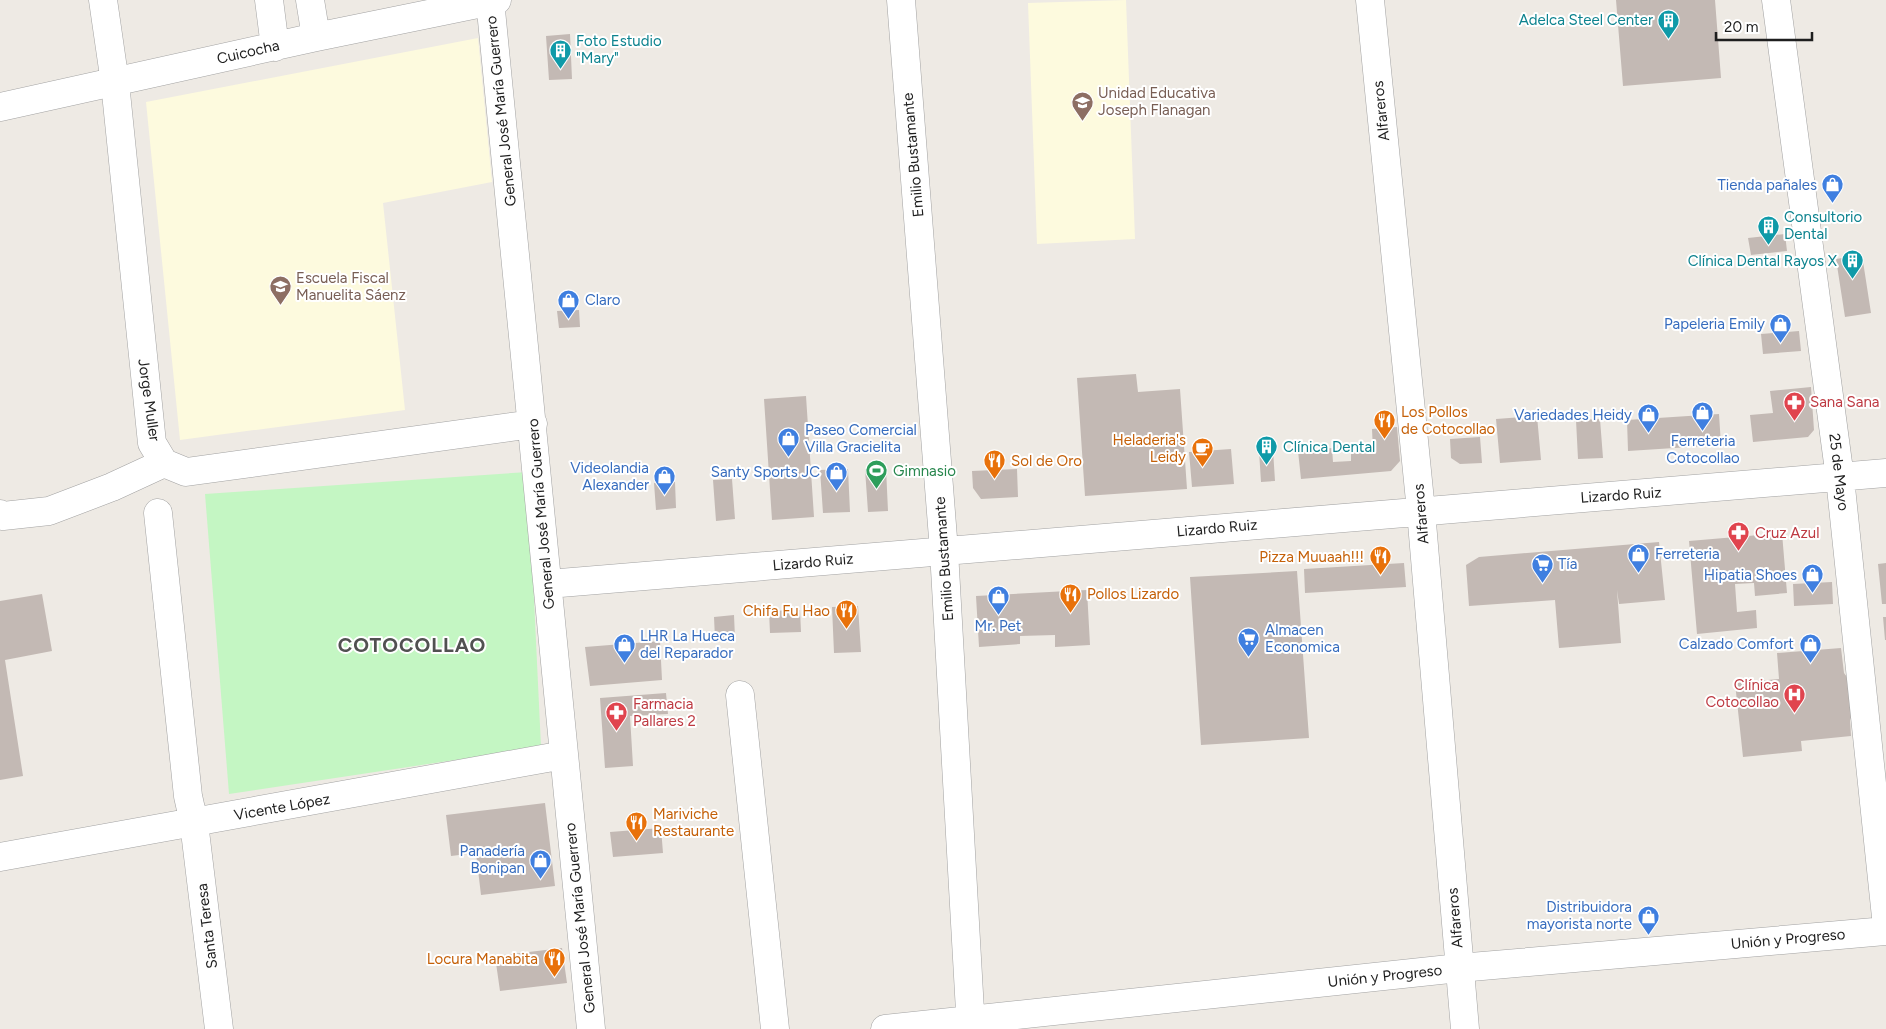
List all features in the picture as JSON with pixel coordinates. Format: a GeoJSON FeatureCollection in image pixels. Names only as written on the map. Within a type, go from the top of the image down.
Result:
{"type":"FeatureCollection","features":[{"type":"Feature","properties":{"kind":"street"},"geometry":{"type":"LineString","coordinates":[[103,0],[115,83]]}},
{"type":"Feature","properties":{"kind":"street"},"geometry":{"type":"LineString","coordinates":[[269,0],[275,46]]}},
{"type":"Feature","properties":{"kind":"street"},"geometry":{"type":"LineString","coordinates":[[310,0],[316,37]]}},
{"type":"Feature","properties":{"kind":"street","name":"Cuicocha"},"geometry":{"type":"LineString","coordinates":[[0,107],[492,0]]}},
{"type":"Feature","properties":{"kind":"street","name":"General José María Guerrero"},"geometry":{"type":"LineString","coordinates":[[492,0],[591,1029]]}},
{"type":"Feature","properties":{"kind":"street","name":"Emilio Bustamante"},"geometry":{"type":"LineString","coordinates":[[901,0],[944,551],[971,1024]]}},
{"type":"Feature","properties":{"kind":"street","name":"Alfareros"},"geometry":{"type":"LineString","coordinates":[[1370,0],[1421,511],[1465,1029]]}},
{"type":"Feature","properties":{"kind":"street","name":"25 de Mayo"},"geometry":{"type":"LineString","coordinates":[[1776,0],[1840,478],[1886,917]]}},
{"type":"Feature","properties":{"kind":"street","name":"Jorge Muller"},"geometry":{"type":"LineString","coordinates":[[115,83],[152,443],[164,463]]}},
{"type":"Feature","properties":{"kind":"street"},"geometry":{"type":"LineString","coordinates":[[0,514],[3,516],[48,511],[112,487],[164,463],[186,472],[533,424]]}},
{"type":"Feature","properties":{"kind":"street","name":"Lizardo Ruiz"},"geometry":{"type":"LineString","coordinates":[[548,584],[1886,473]]}},
{"type":"Feature","properties":{"kind":"street","name":"Santa Teresa"},"geometry":{"type":"LineString","coordinates":[[158,513],[188,796],[194,823],[219,1029]]}},
{"type":"Feature","properties":{"kind":"street"},"geometry":{"type":"LineString","coordinates":[[740,695],[775,1029]]}},
{"type":"Feature","properties":{"kind":"street","name":"Vicente López"},"geometry":{"type":"LineString","coordinates":[[0,857],[564,755]]}},
{"type":"Feature","properties":{"kind":"street","name":"Unión y Progreso"},"geometry":{"type":"LineString","coordinates":[[885,1029],[971,1024],[1459,968],[1886,931]]}},
{"type":"Feature","properties":{"kind":"shaded area","name":"Unidad Educativa Joseph Flanagan"},"geometry":{"type":"Polygon","coordinates":[[[1126,0],[1135,239],[1037,244],[1028,3],[1126,0]]]}},
{"type":"Feature","properties":{"kind":"shaded area","name":"Escuela Fiscal Manuelita Sáenz"},"geometry":{"type":"Polygon","coordinates":[[[478,38],[492,182],[383,203],[405,410],[180,440],[146,102],[478,38]]]}},
{"type":"Feature","properties":{"kind":"green space"},"geometry":{"type":"Polygon","coordinates":[[[528,472],[541,747],[229,794],[205,494],[528,472]]]}},
{"type":"Feature","properties":{"kind":"building","name":"Adelca Steel Center"},"geometry":{"type":"Polygon","coordinates":[[[1616,0],[1715,0],[1721,78],[1623,86],[1616,0]]]}},
{"type":"Feature","properties":{"kind":"building"},"geometry":{"type":"Polygon","coordinates":[[[570,34],[572,79],[549,80],[546,36],[570,34]]]}},
{"type":"Feature","properties":{"kind":"building","name":"Consultorio Dental"},"geometry":{"type":"Polygon","coordinates":[[[1785,234],[1787,251],[1751,255],[1748,238],[1785,234]]]}},
{"type":"Feature","properties":{"kind":"building"},"geometry":{"type":"Polygon","coordinates":[[[1862,255],[1871,313],[1845,317],[1836,259],[1862,255]]]}},
{"type":"Feature","properties":{"kind":"building","name":"Claro"},"geometry":{"type":"Polygon","coordinates":[[[579,310],[580,327],[559,328],[557,311],[579,310]]]}},
{"type":"Feature","properties":{"kind":"building","name":"Papeleria Emily"},"geometry":{"type":"Polygon","coordinates":[[[1799,331],[1801,351],[1763,354],[1761,334],[1799,331]]]}},
{"type":"Feature","properties":{"kind":"building"},"geometry":{"type":"Polygon","coordinates":[[[1136,374],[1138,392],[1180,389],[1187,489],[1085,496],[1077,378],[1136,374]]]}},
{"type":"Feature","properties":{"kind":"building"},"geometry":{"type":"Polygon","coordinates":[[[1811,387],[1814,430],[1808,437],[1753,442],[1750,415],[1773,413],[1770,391],[1811,387]]]}},
{"type":"Feature","properties":{"kind":"building","name":"Paseo Comercial Villa Gracielita"},"geometry":{"type":"Polygon","coordinates":[[[806,396],[814,517],[772,520],[764,399],[806,396]]]}},
{"type":"Feature","properties":{"kind":"building"},"geometry":{"type":"Polygon","coordinates":[[[1719,414],[1721,445],[1628,451],[1627,420],[1719,414]]]}},
{"type":"Feature","properties":{"kind":"building"},"geometry":{"type":"Polygon","coordinates":[[[1537,416],[1541,460],[1500,463],[1496,419],[1537,416]]]}},
{"type":"Feature","properties":{"kind":"building"},"geometry":{"type":"Polygon","coordinates":[[[1600,419],[1603,458],[1578,459],[1576,420],[1600,419]]]}},
{"type":"Feature","properties":{"kind":"building"},"geometry":{"type":"Polygon","coordinates":[[[1397,427],[1400,461],[1391,471],[1301,479],[1298,451],[1332,448],[1333,462],[1351,461],[1351,453],[1373,451],[1372,429],[1397,427]]]}},
{"type":"Feature","properties":{"kind":"building"},"geometry":{"type":"Polygon","coordinates":[[[1480,437],[1482,463],[1460,464],[1451,458],[1450,439],[1480,437]]]}},
{"type":"Feature","properties":{"kind":"building"},"geometry":{"type":"Polygon","coordinates":[[[1231,449],[1234,484],[1192,487],[1189,452],[1231,449]]]}},
{"type":"Feature","properties":{"kind":"building","name":"Clínica Dental"},"geometry":{"type":"Polygon","coordinates":[[[1273,450],[1275,481],[1261,482],[1259,451],[1273,450]]]}},
{"type":"Feature","properties":{"kind":"building","name":"Gimnasio"},"geometry":{"type":"Polygon","coordinates":[[[886,468],[888,511],[868,512],[865,469],[886,468]]]}},
{"type":"Feature","properties":{"kind":"building","name":"Santy Sports JC"},"geometry":{"type":"Polygon","coordinates":[[[848,469],[850,512],[823,513],[820,470],[848,469]]]}},
{"type":"Feature","properties":{"kind":"building","name":"Sol de Oro"},"geometry":{"type":"Polygon","coordinates":[[[1017,469],[1018,497],[981,499],[973,488],[972,471],[1017,469]]]}},
{"type":"Feature","properties":{"kind":"building"},"geometry":{"type":"Polygon","coordinates":[[[732,479],[735,519],[716,521],[713,480],[732,479]]]}},
{"type":"Feature","properties":{"kind":"building","name":"Videolandia Alexander"},"geometry":{"type":"Polygon","coordinates":[[[675,482],[676,508],[656,510],[654,483],[675,482]]]}},
{"type":"Feature","properties":{"kind":"building"},"geometry":{"type":"Polygon","coordinates":[[[1782,533],[1787,593],[1755,596],[1754,583],[1735,584],[1737,612],[1756,610],[1757,628],[1697,634],[1689,541],[1782,533]]]}},
{"type":"Feature","properties":{"kind":"building","name":"Tía"},"geometry":{"type":"Polygon","coordinates":[[[1659,542],[1665,600],[1619,604],[1617,590],[1621,643],[1559,648],[1555,600],[1469,606],[1466,565],[1479,557],[1659,542]]]}},
{"type":"Feature","properties":{"kind":"building"},"geometry":{"type":"Polygon","coordinates":[[[1404,563],[1406,587],[1305,593],[1304,569],[1404,563]]]}},
{"type":"Feature","properties":{"kind":"building"},"geometry":{"type":"Polygon","coordinates":[[[1886,563],[1886,604],[1882,604],[1878,564],[1886,563]]]}},
{"type":"Feature","properties":{"kind":"building","name":"Almacen Economica"},"geometry":{"type":"Polygon","coordinates":[[[1297,571],[1309,738],[1201,745],[1190,577],[1297,571]]]}},
{"type":"Feature","properties":{"kind":"building","name":"Hipatia Shoes"},"geometry":{"type":"Polygon","coordinates":[[[1832,582],[1833,604],[1794,606],[1793,584],[1832,582]]]}},
{"type":"Feature","properties":{"kind":"building"},"geometry":{"type":"Polygon","coordinates":[[[1087,590],[1090,645],[1055,647],[1055,635],[1020,636],[1020,644],[979,647],[976,596],[1087,590]]]}},
{"type":"Feature","properties":{"kind":"building"},"geometry":{"type":"Polygon","coordinates":[[[42,594],[52,651],[5,660],[23,776],[0,780],[0,601],[42,594]]]}},
{"type":"Feature","properties":{"kind":"building","name":"Chifa Fu Hao"},"geometry":{"type":"Polygon","coordinates":[[[858,606],[861,652],[834,653],[832,607],[858,606]]]}},
{"type":"Feature","properties":{"kind":"building"},"geometry":{"type":"Polygon","coordinates":[[[800,610],[801,632],[770,633],[769,611],[800,610]]]}},
{"type":"Feature","properties":{"kind":"building"},"geometry":{"type":"Polygon","coordinates":[[[734,615],[735,638],[715,639],[714,617],[734,615]]]}},
{"type":"Feature","properties":{"kind":"building"},"geometry":{"type":"Polygon","coordinates":[[[1883,617],[1886,617],[1886,640],[1885,640],[1883,617]]]}},
{"type":"Feature","properties":{"kind":"building","name":"LHR La Hueca del Reparador"},"geometry":{"type":"Polygon","coordinates":[[[660,641],[662,680],[590,686],[585,647],[660,641]]]}},
{"type":"Feature","properties":{"kind":"building","name":"Clínica Cotocollao"},"geometry":{"type":"Polygon","coordinates":[[[1841,648],[1844,673],[1853,685],[1855,707],[1850,720],[1851,736],[1801,741],[1802,751],[1743,757],[1735,683],[1779,679],[1777,653],[1841,648]]]}},
{"type":"Feature","properties":{"kind":"building"},"geometry":{"type":"Polygon","coordinates":[[[666,693],[668,714],[630,716],[633,766],[605,768],[600,698],[666,693]]]}},
{"type":"Feature","properties":{"kind":"building"},"geometry":{"type":"Polygon","coordinates":[[[545,803],[555,886],[481,895],[476,853],[451,856],[446,815],[545,803]]]}},
{"type":"Feature","properties":{"kind":"building","name":"Mariviche Restaurante"},"geometry":{"type":"Polygon","coordinates":[[[661,828],[663,853],[613,857],[610,832],[661,828]]]}},
{"type":"Feature","properties":{"kind":"building"},"geometry":{"type":"Polygon","coordinates":[[[562,948],[567,983],[500,991],[495,956],[562,948]]]}},
{"type":"Feature","properties":{"kind":"place","name":"Adelca Steel Center"},"geometry":{"type":"Point","coordinates":[1669,39]}},
{"type":"Feature","properties":{"kind":"place","name":"Foto Estudio \"Mary\""},"geometry":{"type":"Point","coordinates":[560,69]}},
{"type":"Feature","properties":{"kind":"place","name":"Unidad Educativa Joseph Flanagan"},"geometry":{"type":"Point","coordinates":[1082,121]}},
{"type":"Feature","properties":{"kind":"place","name":"Tienda pañales"},"geometry":{"type":"Point","coordinates":[1833,204]}},
{"type":"Feature","properties":{"kind":"place","name":"Consultorio Dental"},"geometry":{"type":"Point","coordinates":[1768,245]}},
{"type":"Feature","properties":{"kind":"place","name":"Clínica Dental Rayos X"},"geometry":{"type":"Point","coordinates":[1853,280]}},
{"type":"Feature","properties":{"kind":"place","name":"Escuela Fiscal Manuelita Sáenz"},"geometry":{"type":"Point","coordinates":[280,306]}},
{"type":"Feature","properties":{"kind":"place","name":"Claro"},"geometry":{"type":"Point","coordinates":[569,319]}},
{"type":"Feature","properties":{"kind":"place","name":"Papeleria Emily"},"geometry":{"type":"Point","coordinates":[1781,343]}},
{"type":"Feature","properties":{"kind":"place","name":"Sana Sana"},"geometry":{"type":"Point","coordinates":[1794,421]}},
{"type":"Feature","properties":{"kind":"place","name":"Ferreteria Cotocollao"},"geometry":{"type":"Point","coordinates":[1703,431]}},
{"type":"Feature","properties":{"kind":"place","name":"Variedades Heidy"},"geometry":{"type":"Point","coordinates":[1648,434]}},
{"type":"Feature","properties":{"kind":"place","name":"Los Pollos de Cotocollao"},"geometry":{"type":"Point","coordinates":[1385,440]}},
{"type":"Feature","properties":{"kind":"place","name":"Paseo Comercial Villa Gracielita"},"geometry":{"type":"Point","coordinates":[789,458]}},
{"type":"Feature","properties":{"kind":"place","name":"Clínica Dental"},"geometry":{"type":"Point","coordinates":[1267,466]}},
{"type":"Feature","properties":{"kind":"place","name":"Heladeria's Leidy"},"geometry":{"type":"Point","coordinates":[1202,468]}},
{"type":"Feature","properties":{"kind":"place","name":"Sol de Oro"},"geometry":{"type":"Point","coordinates":[995,480]}},
{"type":"Feature","properties":{"kind":"place","name":"Gimnasio"},"geometry":{"type":"Point","coordinates":[877,490]}},
{"type":"Feature","properties":{"kind":"place","name":"Santy Sports JC"},"geometry":{"type":"Point","coordinates":[836,491]}},
{"type":"Feature","properties":{"kind":"place","name":"Videolandia Alexander"},"geometry":{"type":"Point","coordinates":[665,496]}},
{"type":"Feature","properties":{"kind":"place","name":"Cruz Azul"},"geometry":{"type":"Point","coordinates":[1739,552]}},
{"type":"Feature","properties":{"kind":"place","name":"Ferreteria"},"geometry":{"type":"Point","coordinates":[1639,573]}},
{"type":"Feature","properties":{"kind":"place","name":"Pizza Muuaah!!!"},"geometry":{"type":"Point","coordinates":[1380,576]}},
{"type":"Feature","properties":{"kind":"place","name":"Tía"},"geometry":{"type":"Point","coordinates":[1542,583]}},
{"type":"Feature","properties":{"kind":"place","name":"Hipatia Shoes"},"geometry":{"type":"Point","coordinates":[1813,594]}},
{"type":"Feature","properties":{"kind":"place","name":"Pollos Lizardo"},"geometry":{"type":"Point","coordinates":[1071,613]}},
{"type":"Feature","properties":{"kind":"place","name":"Mr. Pet"},"geometry":{"type":"Point","coordinates":[998,616]}},
{"type":"Feature","properties":{"kind":"place","name":"Chifa Fu Hao"},"geometry":{"type":"Point","coordinates":[846,630]}},
{"type":"Feature","properties":{"kind":"place","name":"Almacen Economica"},"geometry":{"type":"Point","coordinates":[1249,658]}},
{"type":"Feature","properties":{"kind":"place","name":"Calzado Comfort"},"geometry":{"type":"Point","coordinates":[1810,663]}},
{"type":"Feature","properties":{"kind":"place","name":"LHR La Hueca del Reparador"},"geometry":{"type":"Point","coordinates":[624,664]}},
{"type":"Feature","properties":{"kind":"place","name":"Clínica Cotocollao"},"geometry":{"type":"Point","coordinates":[1795,713]}},
{"type":"Feature","properties":{"kind":"place","name":"Farmacia Pallares 2"},"geometry":{"type":"Point","coordinates":[617,732]}},
{"type":"Feature","properties":{"kind":"place","name":"Mariviche Restaurante"},"geometry":{"type":"Point","coordinates":[637,842]}},
{"type":"Feature","properties":{"kind":"place","name":"Panadería Bonipan"},"geometry":{"type":"Point","coordinates":[541,879]}},
{"type":"Feature","properties":{"kind":"place","name":"Distribuidora mayorista norte"},"geometry":{"type":"Point","coordinates":[1648,935]}},
{"type":"Feature","properties":{"kind":"place","name":"Locura Manabita"},"geometry":{"type":"Point","coordinates":[554,978]}},
{"type":"Feature","properties":{"kind":"district","name":"COTOCOLLAO"},"geometry":{"type":"Point","coordinates":[412,645]}}]}
